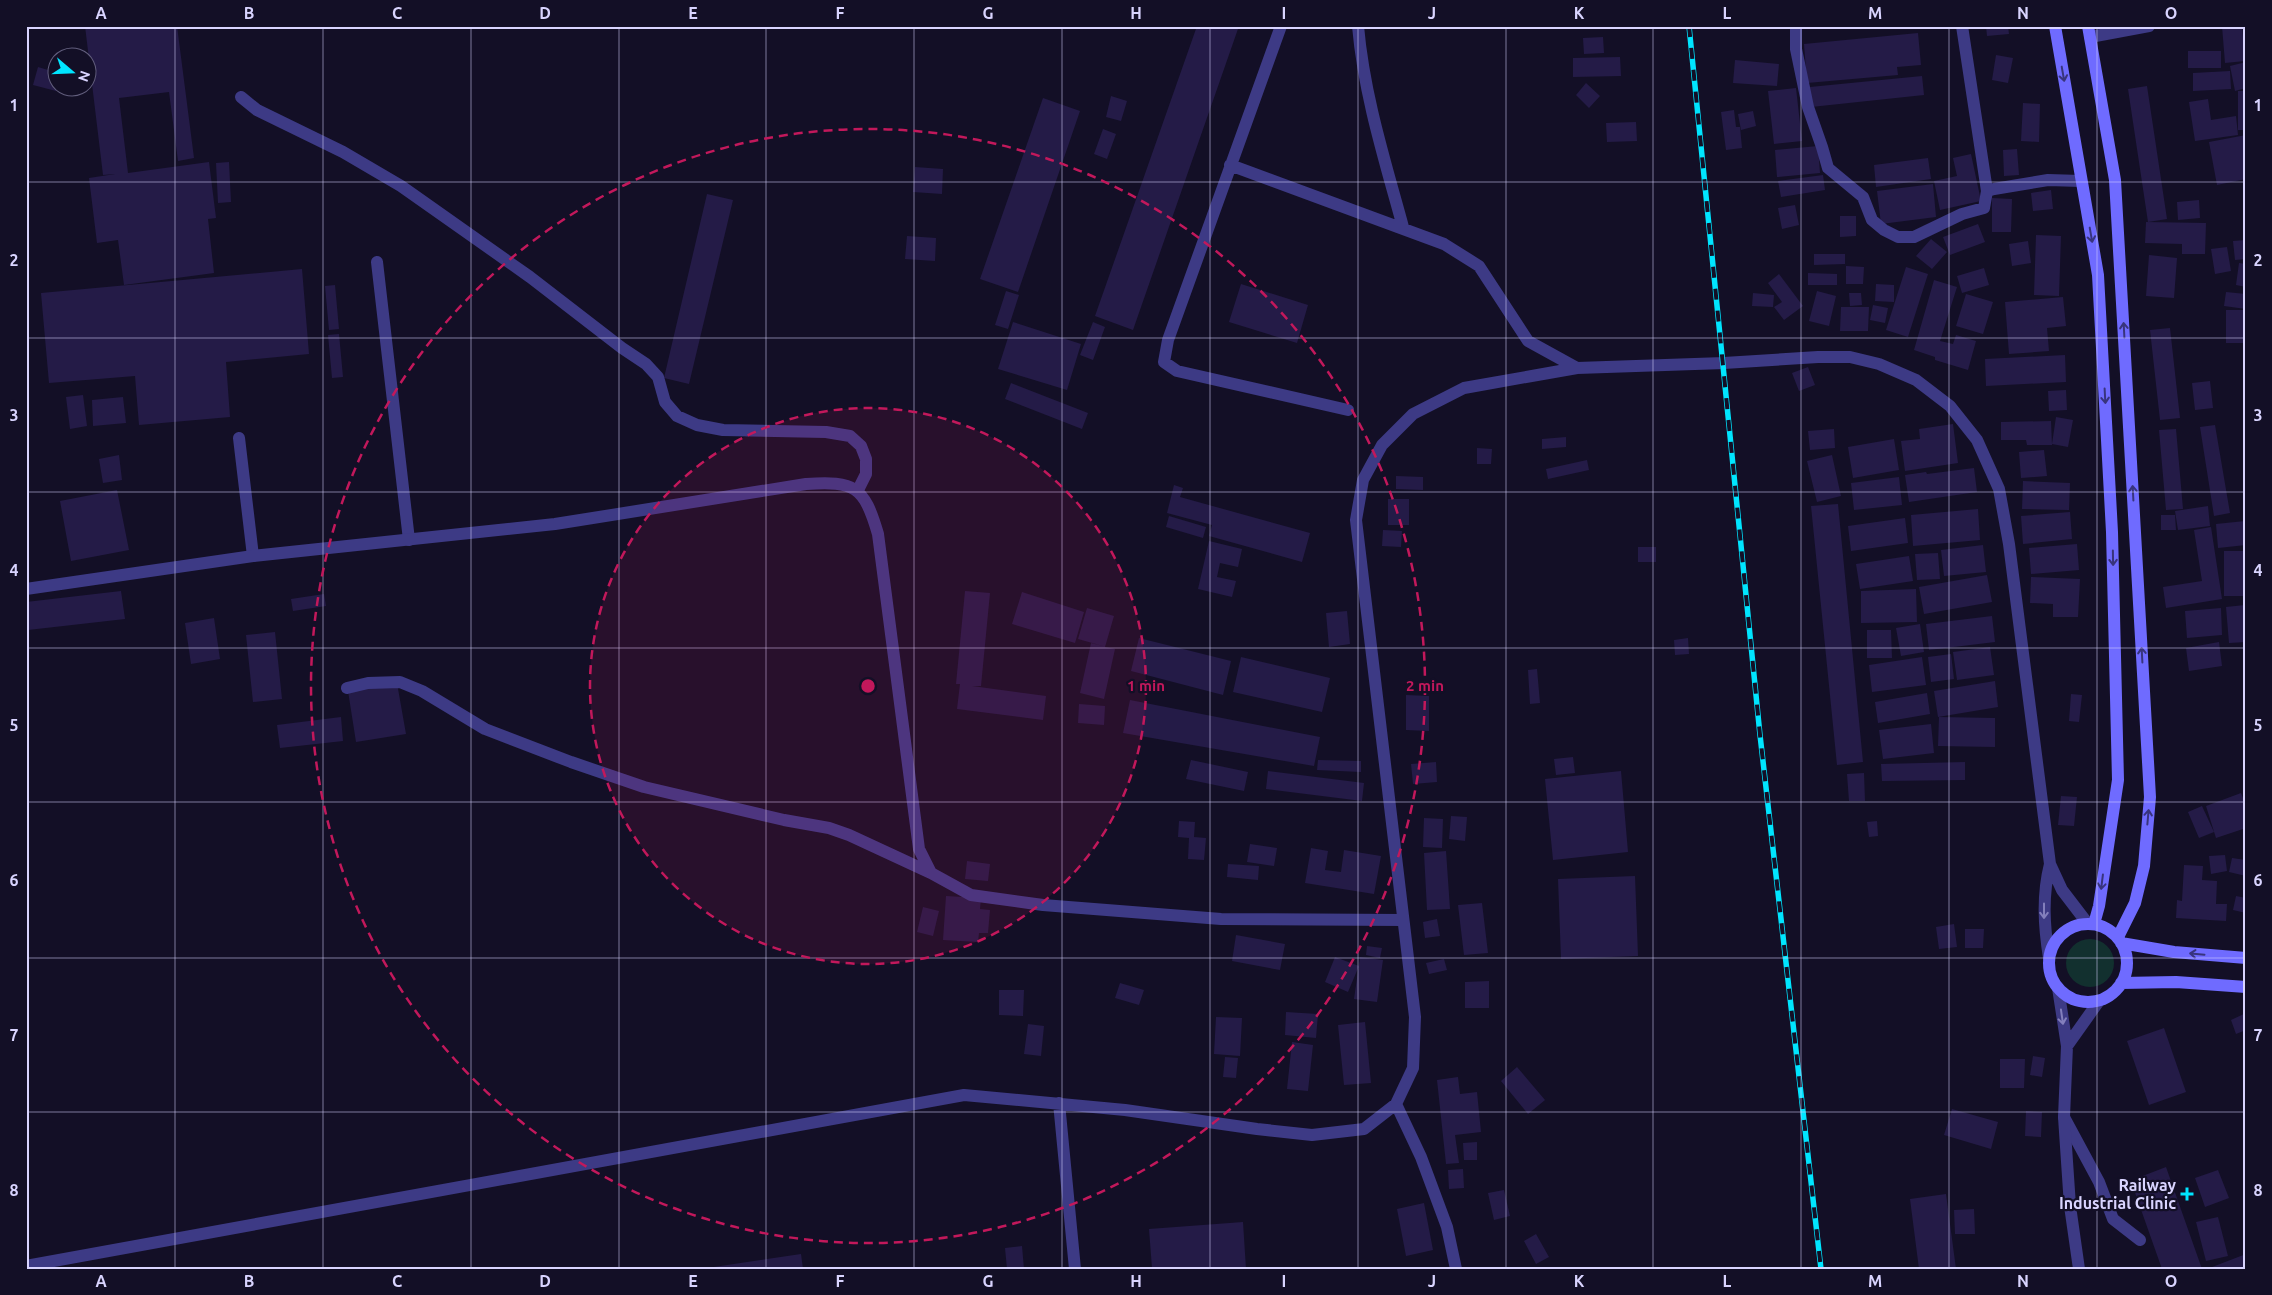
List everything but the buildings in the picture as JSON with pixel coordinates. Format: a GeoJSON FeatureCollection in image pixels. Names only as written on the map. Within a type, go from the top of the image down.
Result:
{"type":"FeatureCollection","features":[{"type":"Feature","properties":{"kind":"street"},"geometry":{"type":"LineString","coordinates":[[1281,26],[1168,340],[1164,362],[1177,371],[1348,410]]}},
{"type":"Feature","properties":{"kind":"street"},"geometry":{"type":"LineString","coordinates":[[1358,26],[1360,54],[1369,97],[1403,227]]}},
{"type":"Feature","properties":{"kind":"street"},"geometry":{"type":"LineString","coordinates":[[1796,26],[1796,49],[1808,107],[1828,168],[1863,197],[1872,220],[1884,230],[1898,237],[1914,236],[1962,214],[1984,208],[1987,191],[1962,26]]}},
{"type":"Feature","properties":{"kind":"street"},"geometry":{"type":"LineString","coordinates":[[2055,26],[2098,285],[2112,532],[2118,780],[2099,906],[2091,924]]}},
{"type":"Feature","properties":{"kind":"street"},"geometry":{"type":"LineString","coordinates":[[2119,940],[2135,904],[2144,866],[2150,797],[2115,180],[2089,32],[2149,26]]}},
{"type":"Feature","properties":{"kind":"street"},"geometry":{"type":"LineString","coordinates":[[241,97],[257,110],[343,152],[401,186],[530,277],[622,348],[646,364],[658,377],[665,402],[677,416],[698,425],[723,430],[826,432],[850,436],[861,446],[866,459],[866,474],[858,490]]}},
{"type":"Feature","properties":{"kind":"street"},"geometry":{"type":"LineString","coordinates":[[1230,165],[1403,227],[1444,244],[1480,266],[1528,341],[1577,368]]}},
{"type":"Feature","properties":{"kind":"street"},"geometry":{"type":"LineString","coordinates":[[1987,191],[2048,180],[2081,181]]}},
{"type":"Feature","properties":{"kind":"street"},"geometry":{"type":"LineString","coordinates":[[377,262],[409,540]]}},
{"type":"Feature","properties":{"kind":"street"},"geometry":{"type":"LineString","coordinates":[[26,1266],[964,1095],[1059,1103],[1312,1135],[1364,1129],[1396,1104],[1413,1068],[1415,1017],[1356,520],[1364,480],[1382,445],[1413,414],[1464,388],[1577,368],[1850,357],[1880,364],[1916,380],[1950,406],[1977,440],[1999,489],[2009,544],[2050,864],[2062,890],[2091,924],[2111,931],[2119,940],[2127,962],[2122,983],[2108,996],[2099,1001],[2066,1046]]}},
{"type":"Feature","properties":{"kind":"street"},"geometry":{"type":"LineString","coordinates":[[239,438],[253,556]]}},
{"type":"Feature","properties":{"kind":"street"},"geometry":{"type":"LineString","coordinates":[[26,589],[253,556],[555,524],[806,484],[837,482],[858,490],[871,508],[878,534],[919,849],[931,873]]}},
{"type":"Feature","properties":{"kind":"street"},"geometry":{"type":"LineString","coordinates":[[347,688],[368,683],[400,682],[422,691],[485,729],[571,762],[644,787],[784,820],[829,828],[931,873],[971,894],[1043,905],[1221,919],[1403,920]]}},
{"type":"Feature","properties":{"kind":"street"},"geometry":{"type":"LineString","coordinates":[[2050,864],[2044,894],[2044,928],[2052,979],[2066,996],[2076,1000],[2099,1001]]}},
{"type":"Feature","properties":{"kind":"street"},"geometry":{"type":"LineString","coordinates":[[2049,958],[2052,947],[2067,930],[2091,924]]}},
{"type":"Feature","properties":{"kind":"street"},"geometry":{"type":"LineString","coordinates":[[2119,940],[2174,952],[2246,958]]}},
{"type":"Feature","properties":{"kind":"street"},"geometry":{"type":"LineString","coordinates":[[2122,983],[2176,982],[2246,987]]}},
{"type":"Feature","properties":{"kind":"street"},"geometry":{"type":"LineString","coordinates":[[2058,988],[2066,1046],[2064,1117],[2070,1206],[2079,1269]]}},
{"type":"Feature","properties":{"kind":"street"},"geometry":{"type":"LineString","coordinates":[[1059,1103],[1075,1269]]}},
{"type":"Feature","properties":{"kind":"street"},"geometry":{"type":"LineString","coordinates":[[1396,1104],[1421,1157],[1447,1226],[1456,1269]]}},
{"type":"Feature","properties":{"kind":"street"},"geometry":{"type":"LineString","coordinates":[[2064,1117],[2098,1182],[2113,1219],[2140,1240]]}},
{"type":"Feature","properties":{"kind":"green space"},"geometry":{"type":"Polygon","coordinates":[[[2085,939],[2095,939],[2107,946],[2114,958],[2114,968],[2107,980],[2095,987],[2085,987],[2077,983],[2070,976],[2066,968],[2066,958],[2070,950],[2077,943],[2085,939]]]}},
{"type":"Feature","properties":{"kind":"railway"},"geometry":{"type":"LineString","coordinates":[[1689,26],[1760,735],[1821,1269]]}},
{"type":"Feature","properties":{"kind":"place","name":"Railway Industrial Clinic"},"geometry":{"type":"Point","coordinates":[2187,1194]}}]}
